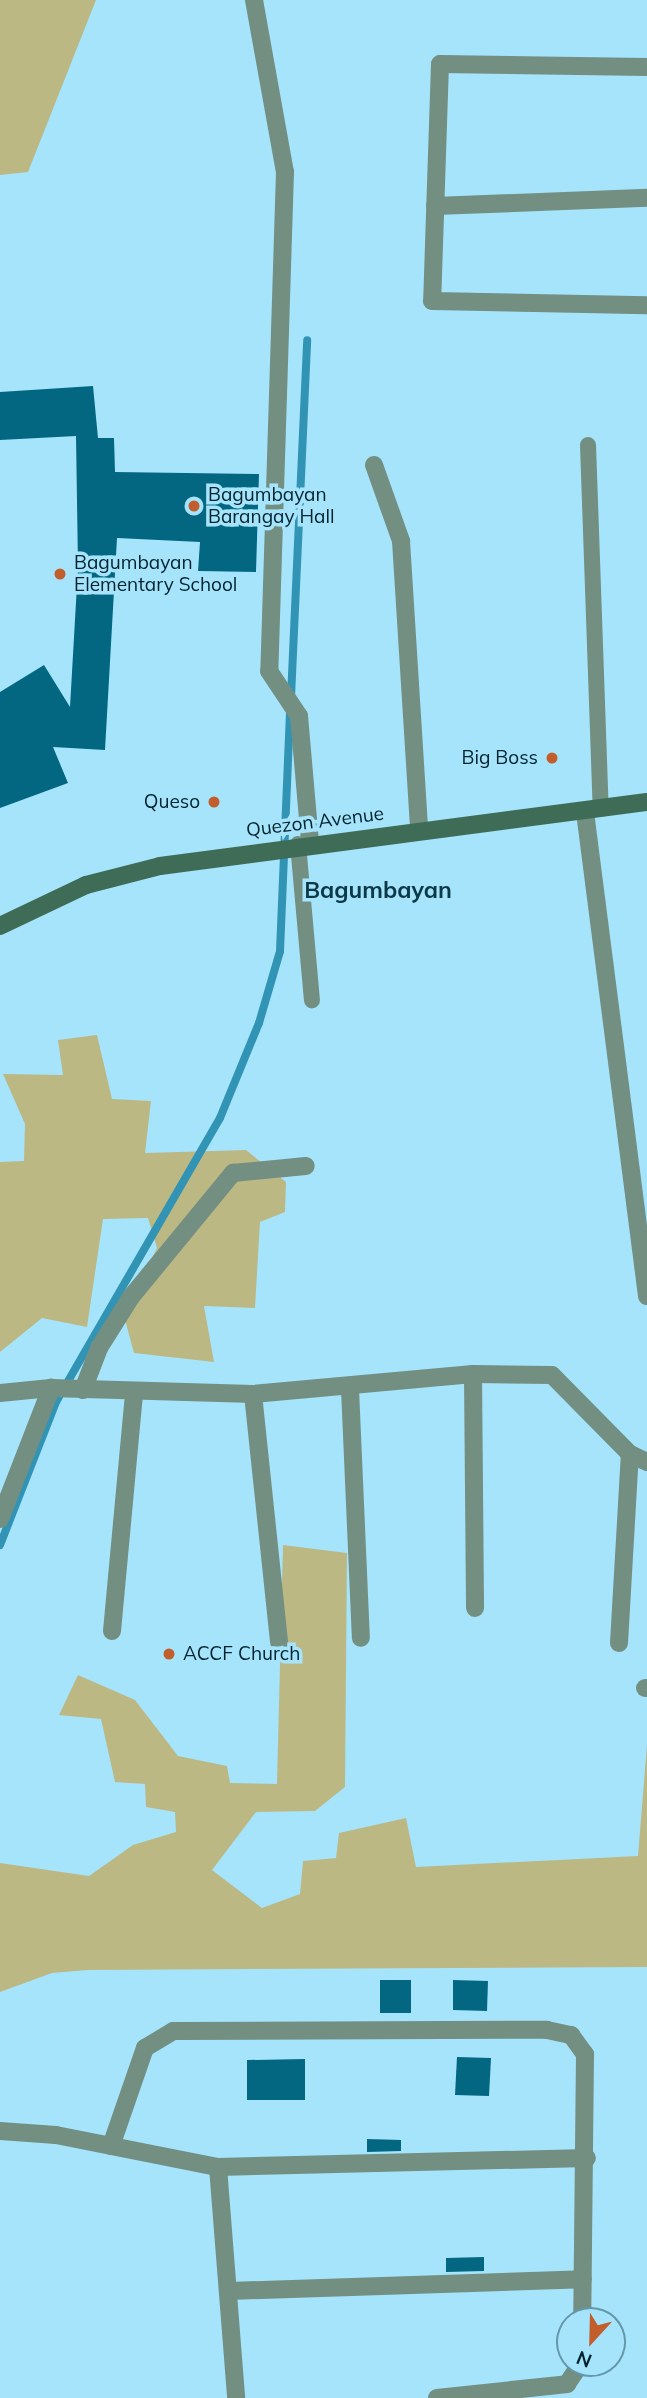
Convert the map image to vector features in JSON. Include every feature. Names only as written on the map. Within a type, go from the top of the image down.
[{"type":"main road","name":"Quezon Avenue","points":[[0,926],[86,885],[160,866],[304,843],[593,811],[647,802]]},
{"type":"street","points":[[254,0],[285,172],[269,671],[299,716],[304,843]]},
{"type":"street","points":[[647,67],[440,64],[432,301],[647,304]]},
{"type":"street","points":[[436,206],[647,198]]},
{"type":"street","points":[[374,465],[401,541],[419,830]]},
{"type":"street","points":[[593,811],[638,1173],[647,1296]]},
{"type":"street","points":[[83,1390],[99,1348],[131,1297],[233,1173],[306,1166]]},
{"type":"street","points":[[473,1374],[475,1608]]},
{"type":"street","points":[[0,1394],[51,1388],[253,1394],[350,1388],[473,1374],[552,1375],[639,1458],[619,1643]]},
{"type":"street","points":[[0,1519],[51,1388]]},
{"type":"street","points":[[350,1388],[361,1638]]},
{"type":"street","points":[[112,1631],[134,1392]]},
{"type":"street","points":[[253,1394],[279,1643]]},
{"type":"street","points":[[111,2146],[145,2048],[173,2031],[547,2030],[570,2035],[585,2053],[587,2158],[582,2307]]},
{"type":"street","points":[[0,2131],[111,2146],[218,2167],[587,2158]]},
{"type":"street","points":[[218,2167],[236,2398]]},
{"type":"street","points":[[229,2291],[583,2279]]},
{"type":"street","points":[[436,2398],[567,2384],[572,2377]]},
{"type":"lane","points":[[588,445],[593,811]]},
{"type":"lane","points":[[304,843],[312,1000]]},
{"type":"shaded area","points":[[0,0],[96,0],[28,172],[0,175]]},
{"type":"shaded area","points":[[97,1035],[112,1099],[151,1101],[145,1153],[246,1150],[286,1182],[285,1212],[260,1222],[255,1308],[204,1306],[214,1362],[134,1353],[124,1316],[157,1248],[148,1218],[103,1219],[87,1327],[42,1318],[0,1352],[0,1162],[24,1161],[25,1124],[3,1074],[63,1075],[58,1040]]},
{"type":"shaded area","points":[[283,1545],[347,1553],[345,1787],[315,1811],[256,1812],[212,1870],[262,1908],[300,1894],[303,1861],[336,1858],[339,1833],[406,1818],[416,1867],[638,1856],[647,1745],[647,1967],[87,1970],[52,1973],[0,1992],[0,1863],[89,1876],[133,1845],[176,1832],[175,1812],[146,1807],[145,1784],[115,1782],[101,1719],[59,1715],[78,1675],[135,1700],[178,1756],[227,1766],[230,1783],[277,1784]]},
{"type":"building","points":[[93,386],[98,438],[114,438],[115,472],[259,474],[256,572],[198,571],[200,542],[117,538],[105,750],[53,747],[68,783],[0,808],[0,692],[44,665],[70,707],[78,567],[76,436],[0,440],[0,392]]},
{"type":"building","points":[[380,1980],[411,1980],[411,2013],[380,2013]]},
{"type":"building","points":[[453,1980],[488,1981],[487,2011],[453,2010]]},
{"type":"building","points":[[457,2057],[491,2058],[489,2096],[455,2095]]},
{"type":"building","points":[[305,2059],[305,2100],[247,2100],[247,2060]]},
{"type":"building","points":[[367,2139],[401,2140],[401,2151],[367,2152]]},
{"type":"building","points":[[484,2257],[484,2271],[446,2272],[446,2258]]},
{"type":"waterway","points":[[291,697],[307,340]]},
{"type":"waterway","points":[[0,1545],[56,1402],[220,1118],[259,1023],[280,951],[290,710]]},
{"type":"place","name":"Bagumbayan Barangay Hall","points":[[194,506]]},
{"type":"place","name":"Bagumbayan Elementary School","points":[[60,574]]},
{"type":"place","name":"Big Boss","points":[[552,758]]},
{"type":"place","name":"Queso","points":[[214,802]]},
{"type":"place","name":"ACCF Church","points":[[169,1654]]},
{"type":"district","name":"Bagumbayan","points":[[378,890]]}]
